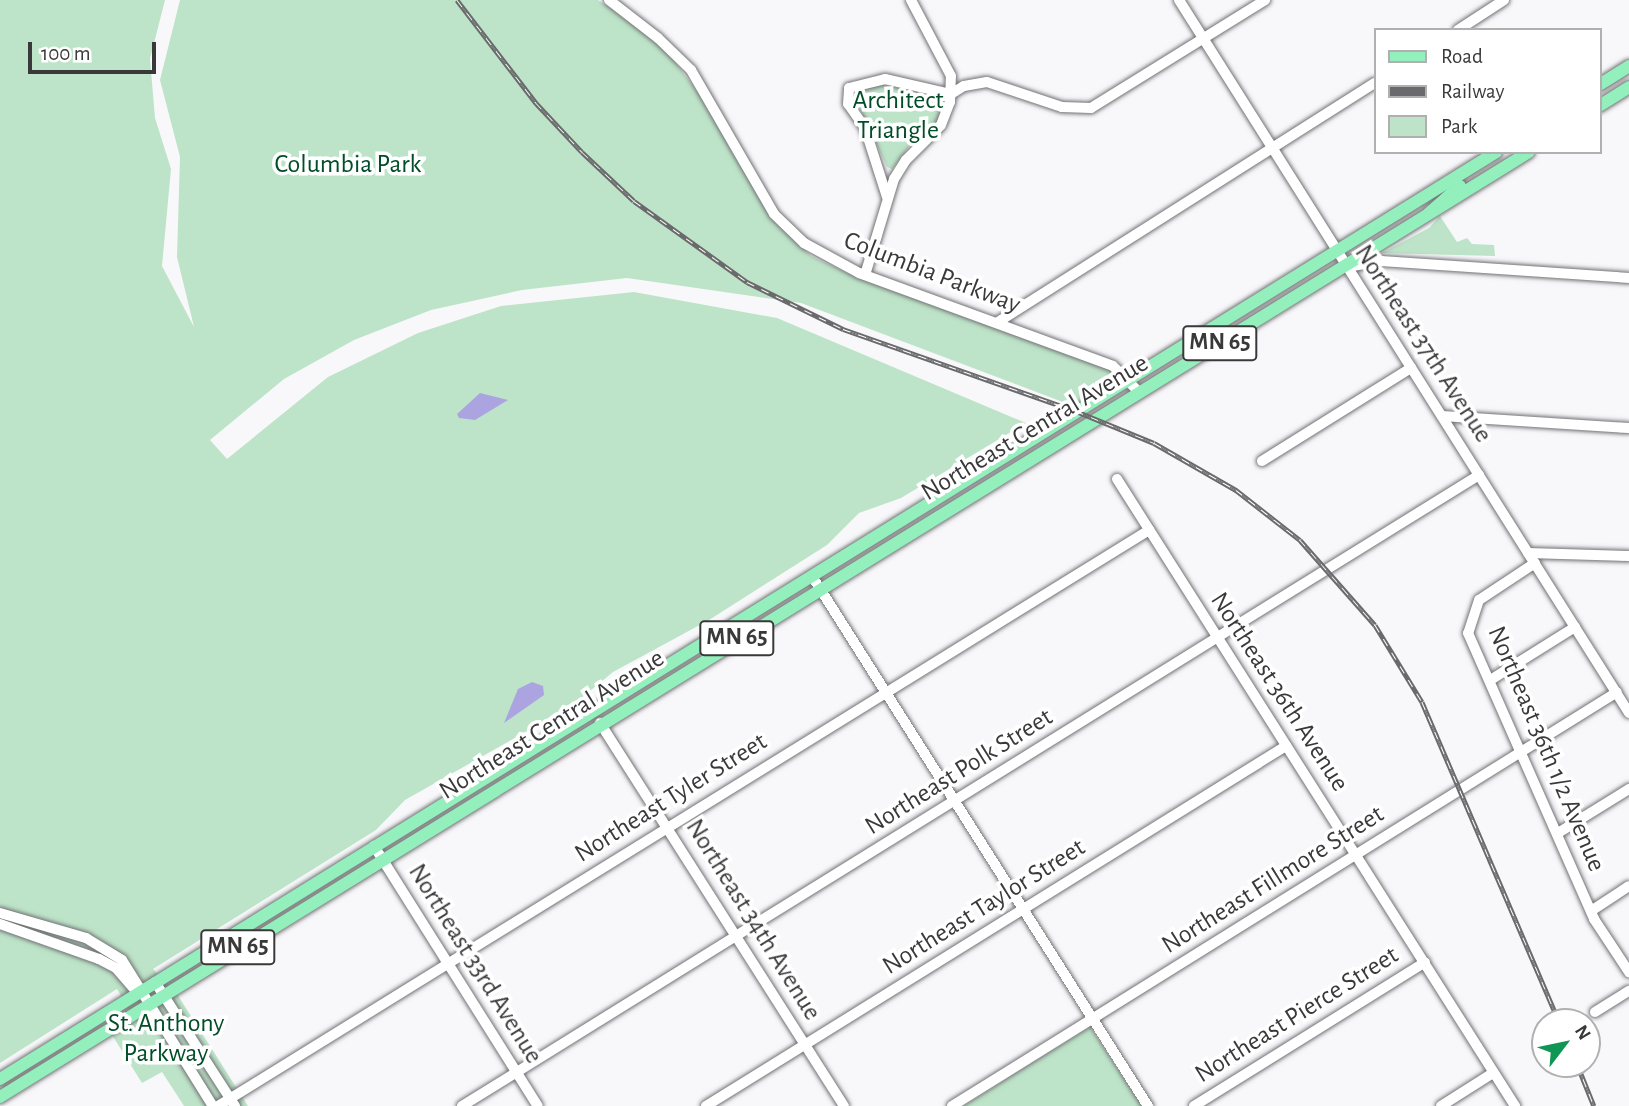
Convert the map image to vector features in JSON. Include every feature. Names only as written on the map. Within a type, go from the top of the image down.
[{"type":"main road","points":[[1601,84],[1629,66]]},
{"type":"main road","points":[[1601,105],[1629,87]]},
{"type":"main road","name":"MN 65","points":[[1338,253],[1493,154]]},
{"type":"main road","points":[[1474,188],[1475,177],[1503,154]]},
{"type":"main road","name":"MN 65","points":[[1347,267],[1526,154]]},
{"type":"main road","points":[[1426,219],[1440,200],[1462,183],[1469,170]]},
{"type":"main road","name":"Northeast Central Avenue","points":[[0,1097],[600,723],[1130,379],[1338,253]]},
{"type":"main road","name":"Northeast Central Avenue","points":[[0,1079],[374,846],[1347,267]]},
{"type":"street","name":"Columbia Parkway","points":[[609,0],[659,38],[691,70],[760,192],[788,231],[830,260],[865,275],[1113,366],[1130,379],[1139,391]]},
{"type":"street","points":[[865,275],[887,197],[906,160],[940,125],[951,94],[951,76],[911,0]]},
{"type":"street","name":"Northeast 37th Avenue","points":[[1179,0],[1629,713]]},
{"type":"street","points":[[887,197],[865,128],[848,104],[849,88],[886,79],[951,94],[964,86],[987,82],[1062,107],[1091,108],[1205,41],[1265,0]]},
{"type":"street","points":[[1461,28],[1504,0]]},
{"type":"street","points":[[998,322],[1374,84]]},
{"type":"street","points":[[1347,267],[1381,261],[1629,278]]},
{"type":"street","points":[[1262,461],[1411,368]]},
{"type":"street","points":[[1442,416],[1629,428]]},
{"type":"street","name":"Northeast Polk Street","points":[[462,1106],[1479,475]]},
{"type":"street","name":"Northeast 36th Avenue","points":[[1117,479],[1515,1106]]},
{"type":"street","name":"Northeast Tyler Street","points":[[215,1106],[232,1102],[448,962],[1149,530]]},
{"type":"street","points":[[1532,558],[1629,556]]},
{"type":"street","name":"Northeast 36th 1/2 Avenue","points":[[1532,558],[1479,600],[1468,621],[1472,643],[1492,679],[1591,911],[1629,972]]},
{"type":"street","points":[[815,582],[1148,1106]]},
{"type":"street","points":[[1492,679],[1575,627]]},
{"type":"street","name":"Northeast Fillmore Street","points":[[952,1106],[1617,692]]},
{"type":"street","name":"Northeast 34th Avenue","points":[[600,723],[844,1106]]},
{"type":"street","name":"Northeast Taylor Street","points":[[706,1106],[1286,746]]},
{"type":"street","points":[[1558,833],[1629,789]]},
{"type":"street","name":"Northeast 33rd Avenue","points":[[374,846],[538,1106]]},
{"type":"street","points":[[1591,911],[1629,886]]},
{"type":"street","points":[[0,913],[105,947],[122,960],[145,988],[148,1004],[215,1106]]},
{"type":"street","points":[[0,924],[99,959],[128,979],[162,994],[232,1102]]},
{"type":"street","name":"Northeast Pierce Street","points":[[1194,1106],[1424,962]]},
{"type":"street","points":[[1601,1008],[1629,990]]},
{"type":"street","points":[[1441,1106],[1493,1073]]},
{"type":"green space","points":[[0,0],[165,0],[150,59],[155,118],[171,169],[162,266],[194,327],[177,257],[180,157],[160,80],[180,0],[598,0],[633,22],[671,57],[712,111],[773,220],[811,256],[845,272],[1084,358],[1111,370],[1112,384],[1076,407],[801,303],[627,278],[522,290],[431,310],[354,340],[284,379],[210,440],[227,459],[328,377],[418,333],[501,306],[634,292],[777,318],[1026,423],[901,498],[859,513],[827,545],[709,620],[613,672],[573,705],[405,800],[376,830],[153,969],[177,994],[248,1106],[184,1106],[162,1072],[142,1083],[112,1035],[136,1021],[117,989],[0,1063]]},
{"type":"green space","name":"Architect Triangle","points":[[879,84],[934,95],[944,105],[938,123],[914,140],[892,169],[887,167],[854,96],[856,89]]},
{"type":"green space","points":[[1440,216],[1457,242],[1467,238],[1472,244],[1494,245],[1495,256],[1382,253],[1429,228]]},
{"type":"green space","points":[[1090,1027],[1142,1106],[964,1106],[1024,1068]]},
{"type":"shaded area","points":[[480,393],[508,400],[475,420],[459,418],[457,414]]},
{"type":"shaded area","points":[[532,682],[543,686],[544,695],[504,723],[518,689]]},
{"type":"railway","points":[[457,0],[536,103],[582,152],[634,201],[747,282],[843,329],[1076,411],[1154,443],[1236,490],[1300,540],[1375,625],[1422,702],[1553,1008]]},
{"type":"railway","points":[[1583,1078],[1594,1106]]},
{"type":"park label","name":"Columbia Park","points":[[348,165]]},
{"type":"park label","name":"St. Anthony Parkway","points":[[166,1039]]}]
